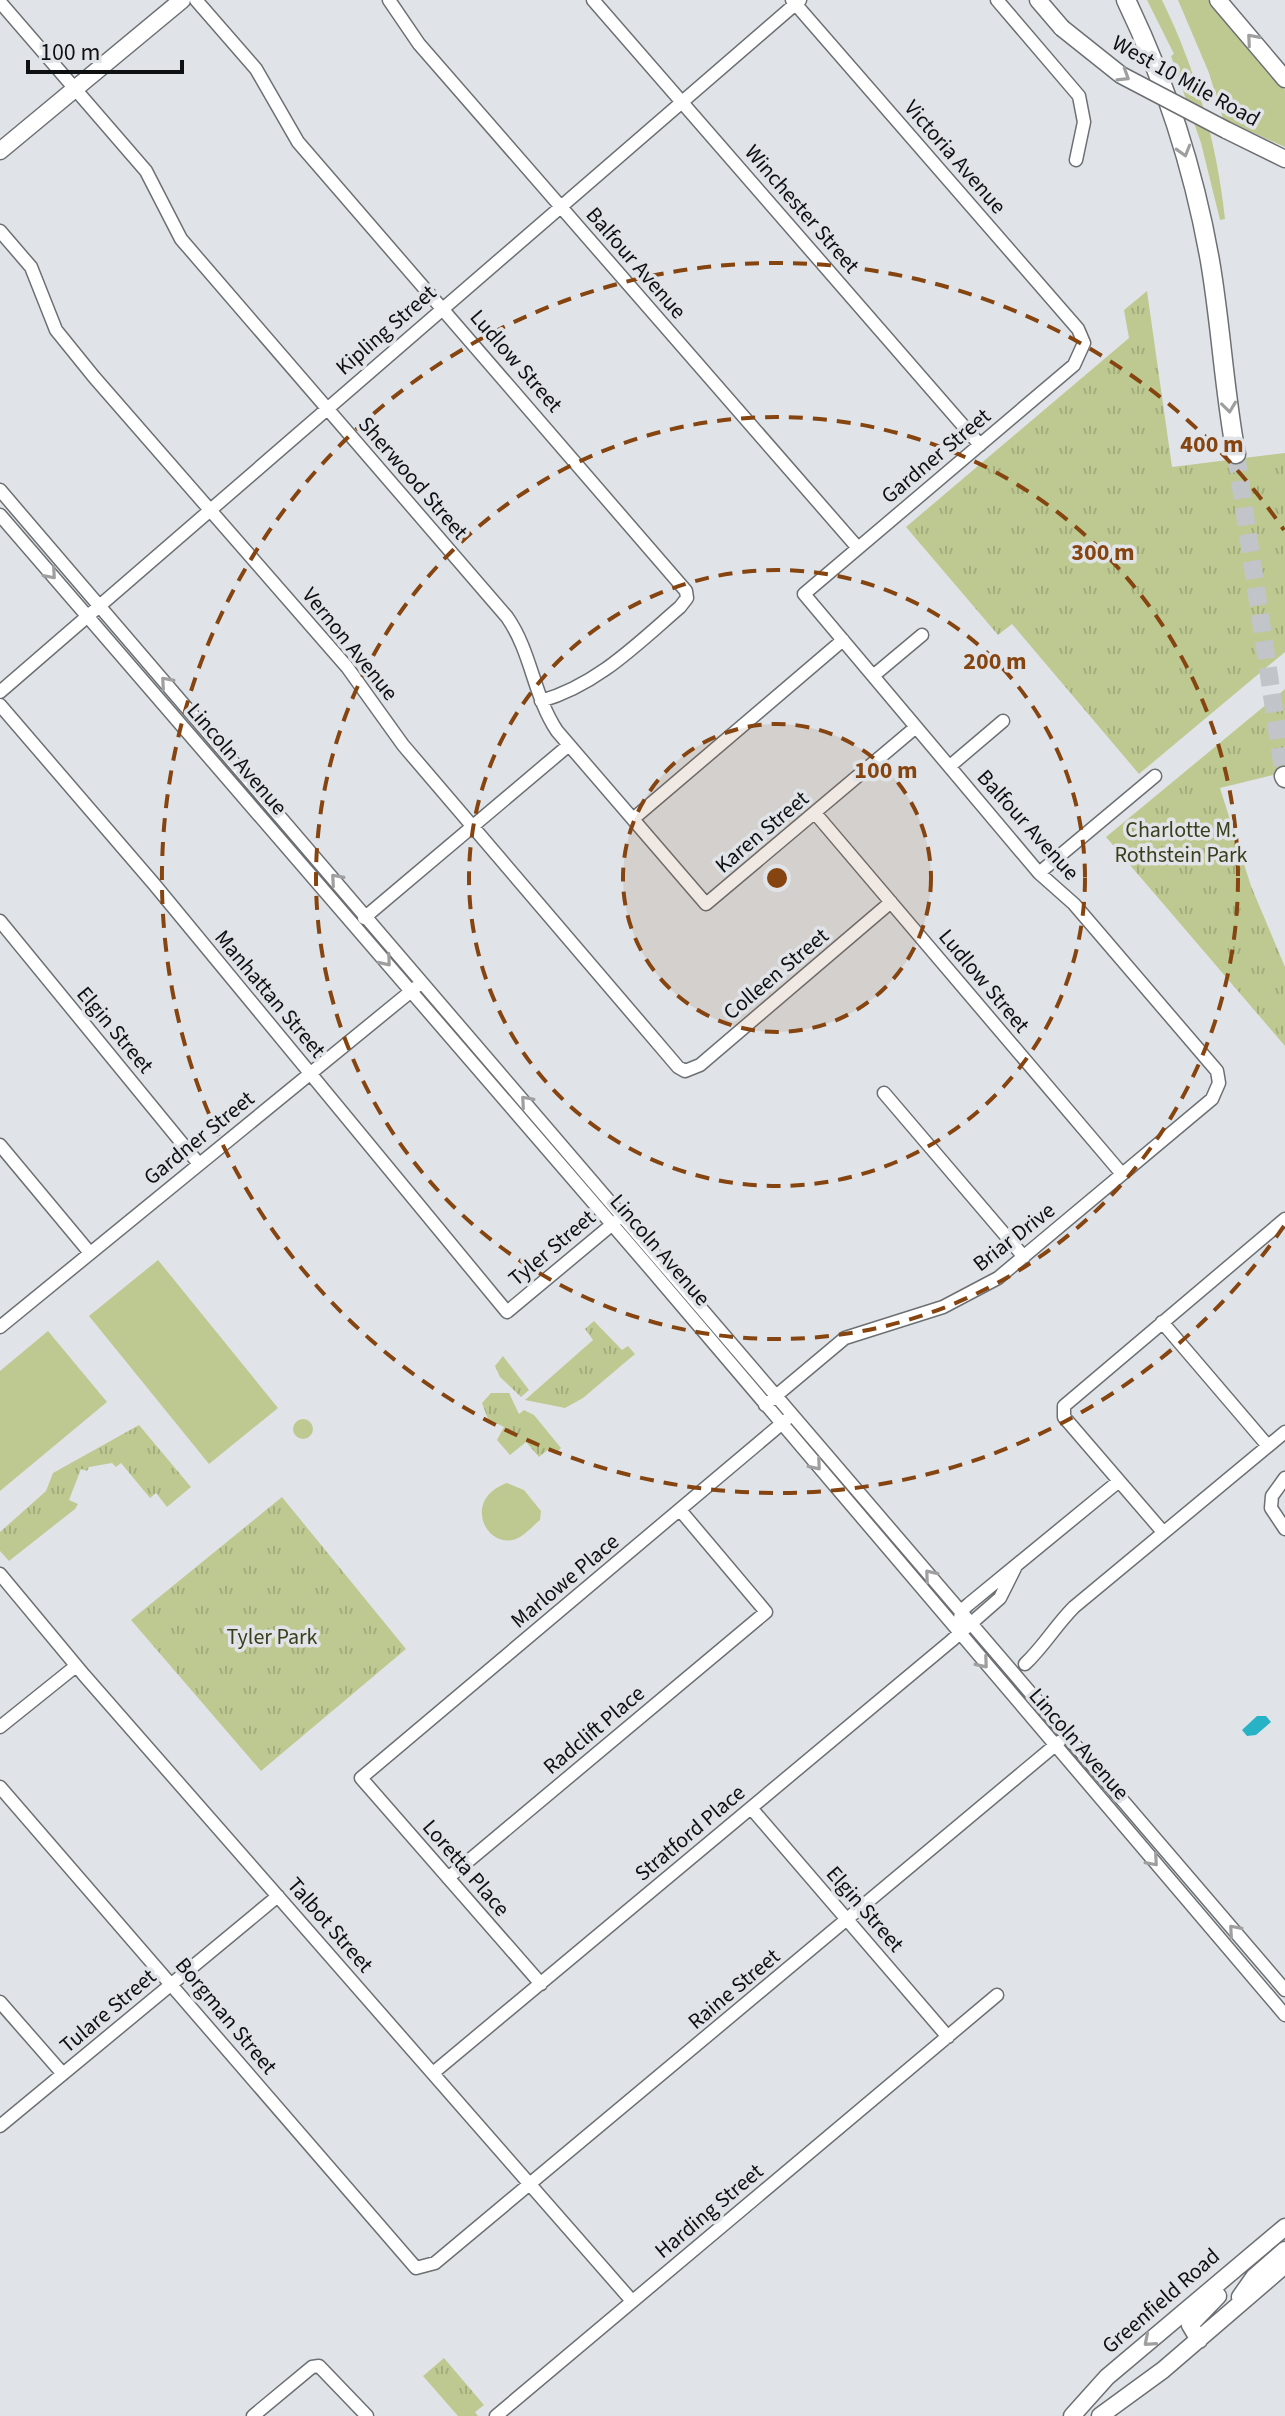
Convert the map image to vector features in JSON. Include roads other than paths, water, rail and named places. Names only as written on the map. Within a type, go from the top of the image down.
[{"type":"highway","points":[[1126,0],[1164,87],[1196,193],[1210,263],[1236,454]]},
{"type":"main road","points":[[0,151],[182,0]]},
{"type":"main road","name":"West 10 Mile Road","points":[[1038,0],[1062,28],[1121,75],[1285,159]]},
{"type":"main road","points":[[1218,0],[1280,61],[1285,79]]},
{"type":"main road","points":[[1226,130],[1285,150]]},
{"type":"main road","points":[[1199,2340],[1190,2325],[1192,2320],[1267,2252],[1280,2231]]},
{"type":"main road","name":"Greenfield Road","points":[[1072,2416],[1107,2377],[1280,2231]]},
{"type":"main road","points":[[1228,2314],[1254,2277],[1285,2250]]},
{"type":"main road","points":[[1100,2416],[1199,2340],[1285,2265]]},
{"type":"street","name":"Ludlow Street","points":[[196,0],[256,69],[298,142],[683,586],[687,598],[599,676],[578,688],[541,701]]},
{"type":"street","name":"Balfour Avenue","points":[[389,0],[419,44],[858,548]]},
{"type":"street","name":"Winchester Street","points":[[593,0],[980,445]]},
{"type":"street","points":[[997,0],[1079,96],[1084,122],[1076,160]]},
{"type":"street","name":"Kipling Street","points":[[0,692],[796,1]]},
{"type":"street","name":"Victoria Avenue","points":[[796,1],[1078,329],[1084,343]]},
{"type":"street","name":"Sherwood Street","points":[[0,2],[146,171],[181,239],[507,617],[528,653],[541,701],[552,724],[706,904]]},
{"type":"street","name":"Vernon Avenue","points":[[0,231],[40,283],[56,330],[347,667],[403,745],[472,827],[670,1060],[685,1071]]},
{"type":"street","name":"Gardner Street","points":[[804,594],[1074,365],[1084,343]]},
{"type":"street","name":"Lincoln Avenue","points":[[0,490],[368,915],[1285,1990]]},
{"type":"street","name":"Lincoln Avenue","points":[[0,515],[356,925],[1285,2015]]},
{"type":"street","name":"Balfour Avenue","points":[[804,594],[1039,873],[1074,904],[1176,1022],[1217,1071],[1219,1083]]},
{"type":"street","points":[[873,676],[922,635]]},
{"type":"street","points":[[633,819],[843,640]]},
{"type":"street","name":"Manhattan Street","points":[[0,705],[507,1312]]},
{"type":"street","points":[[950,766],[1003,721]]},
{"type":"street","name":"Karen Street","points":[[706,904],[916,727]]},
{"type":"street","points":[[356,925],[569,745]]},
{"type":"street","points":[[1039,873],[1155,776]]},
{"type":"street","name":"Ludlow Street","points":[[815,813],[1122,1174]]},
{"type":"street","name":"Colleen Street","points":[[685,1071],[700,1065],[891,902]]},
{"type":"street","name":"Elgin Street","points":[[0,921],[199,1164]]},
{"type":"street","name":"Gardner Street","points":[[0,1327],[423,980]]},
{"type":"street","name":"Briar Drive","points":[[765,1405],[845,1338],[943,1307],[998,1278],[1212,1099],[1219,1083]]},
{"type":"street","points":[[884,1093],[1024,1257]]},
{"type":"street","points":[[0,1145],[90,1253]]},
{"type":"street","name":"Tyler Street","points":[[507,1312],[624,1214]]},
{"type":"street","points":[[1163,1532],[1064,1417],[1064,1406],[1285,1219]]},
{"type":"street","points":[[654,1273],[666,1264]]},
{"type":"street","points":[[1162,1322],[1268,1446]]},
{"type":"street","points":[[718,1348],[730,1338]]},
{"type":"street","points":[[733,1366],[745,1356]]},
{"type":"street","name":"Marlowe Place","points":[[361,1778],[793,1414]]},
{"type":"street","points":[[1025,1664],[1049,1642],[1060,1621],[1074,1607],[1285,1432]]},
{"type":"street","points":[[1285,1478],[1272,1496],[1271,1508],[1285,1529]]},
{"type":"street","points":[[958,1633],[961,1611],[1119,1481]]},
{"type":"street","name":"Radclift Place","points":[[448,1878],[766,1612],[680,1510]]},
{"type":"street","name":"Stratford Place","points":[[433,2073],[1000,1598],[1015,1568]]},
{"type":"street","name":"Talbot Street","points":[[0,1574],[76,1666],[632,2301]]},
{"type":"street","points":[[0,1727],[76,1666]]},
{"type":"street","name":"Raine Street","points":[[422,2267],[435,2263],[531,2185],[1067,1735]]},
{"type":"street","name":"Loretta Place","points":[[361,1778],[541,1984]]},
{"type":"street","name":"Borgman Street","points":[[0,1787],[173,1983],[405,2259],[416,2268],[422,2267]]},
{"type":"street","name":"Elgin Street","points":[[751,1808],[948,2037]]},
{"type":"street","name":"Tulare Street","points":[[0,2126],[278,1896]]},
{"type":"street","name":"Harding Street","points":[[496,2416],[997,1995]]},
{"type":"street","points":[[0,2002],[63,2074]]},
{"type":"street","points":[[253,2416],[312,2367],[319,2366],[367,2416]]},
{"type":"water","points":[[1257,1716],[1266,1716],[1271,1722],[1256,1735],[1247,1736],[1242,1730]]},
{"type":"tunnel","points":[[1236,454],[1284,776]]},
{"type":"park label","name":"Charlotte M. Rothstein Park","points":[[1181,842]]},
{"type":"park label","name":"Tyler Park","points":[[272,1637]]}]
